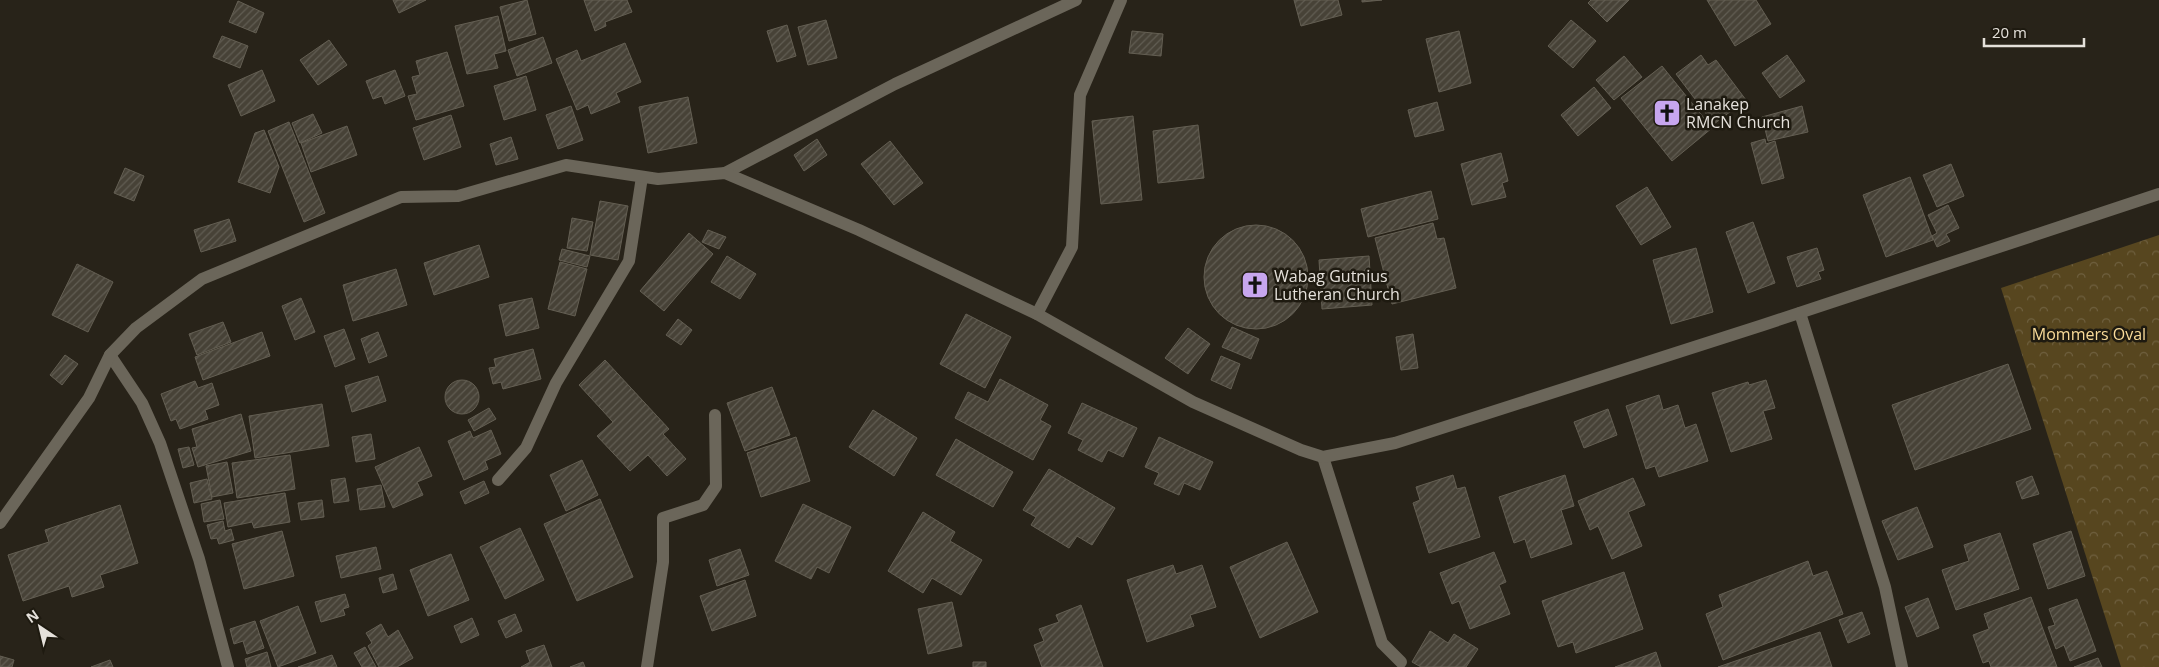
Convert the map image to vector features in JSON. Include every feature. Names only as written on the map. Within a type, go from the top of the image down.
[{"type":"street","points":[[0,523],[89,398],[110,355],[136,328],[202,279],[401,198],[458,196],[566,165],[658,179],[725,173],[895,84],[1076,0]]},
{"type":"street","points":[[1037,314],[1072,247],[1080,95],[1121,0]]},
{"type":"street","points":[[725,173],[859,230],[1037,314],[1192,402],[1301,450],[1323,457],[1394,443],[2159,194]]},
{"type":"street","points":[[498,480],[526,448],[556,383],[629,261],[642,177]]},
{"type":"street","points":[[1800,312],[1885,587],[1902,667]]},
{"type":"street","points":[[110,355],[142,403],[160,443],[199,559],[228,667]]},
{"type":"street","points":[[646,667],[663,562],[663,518],[704,504],[716,486],[716,414]]},
{"type":"street","points":[[1323,457],[1382,643],[1401,662]]},
{"type":"green space","name":"Mommers Oval","points":[[2159,235],[2159,667],[2121,667],[2001,288]]},
{"type":"building","points":[[393,0],[426,0],[399,13]]},
{"type":"building","points":[[527,0],[536,34],[509,41],[500,7]]},
{"type":"building","points":[[584,0],[627,0],[632,12],[605,22],[606,26],[595,31]]},
{"type":"building","points":[[1294,0],[1338,0],[1342,15],[1301,26]]},
{"type":"building","points":[[1362,0],[1382,0],[1362,2]]},
{"type":"building","points":[[1591,0],[1629,0],[1607,22],[1588,3]]},
{"type":"building","points":[[1707,0],[1756,0],[1771,24],[1735,46]]},
{"type":"building","points":[[238,1],[264,13],[256,33],[229,22]]},
{"type":"building","points":[[498,16],[506,51],[494,54],[498,68],[467,74],[455,26]]},
{"type":"building","points":[[826,20],[837,58],[808,65],[798,27]]},
{"type":"building","points":[[1571,20],[1596,41],[1573,68],[1548,46]]},
{"type":"building","points":[[787,25],[796,56],[777,62],[767,31]]},
{"type":"building","points":[[1132,31],[1163,34],[1161,56],[1129,53]]},
{"type":"building","points":[[1459,31],[1471,83],[1439,92],[1426,39]]},
{"type":"building","points":[[222,36],[248,46],[240,68],[213,57]]},
{"type":"building","points":[[543,37],[552,63],[517,76],[508,50]]},
{"type":"building","points":[[329,40],[347,65],[318,85],[300,60]]},
{"type":"building","points":[[625,43],[641,82],[616,93],[620,102],[591,114],[588,105],[577,110],[556,59],[577,50],[581,61]]},
{"type":"building","points":[[447,52],[464,106],[416,120],[408,96],[417,94],[412,77],[420,75],[416,61]]},
{"type":"building","points":[[1701,55],[1708,65],[1716,60],[1746,100],[1714,124],[1676,74]]},
{"type":"building","points":[[1787,55],[1805,81],[1780,98],[1762,73]]},
{"type":"building","points":[[1624,56],[1642,77],[1614,100],[1596,80]]},
{"type":"building","name":"Lanakep RMCN Church","points":[[1662,66],[1712,128],[1672,161],[1621,98]]},
{"type":"building","points":[[262,70],[275,101],[241,116],[228,85]]},
{"type":"building","points":[[395,70],[405,96],[385,104],[382,96],[373,99],[366,81]]},
{"type":"building","points":[[526,76],[536,110],[504,120],[494,86]]},
{"type":"building","points":[[1594,87],[1611,108],[1578,136],[1561,115]]},
{"type":"building","points":[[688,97],[697,143],[648,153],[639,107]]},
{"type":"building","points":[[1437,102],[1444,130],[1415,137],[1408,110]]},
{"type":"building","points":[[571,106],[583,140],[558,149],[546,115]]},
{"type":"building","points":[[1802,106],[1808,132],[1768,141],[1762,117]]},
{"type":"building","points":[[313,114],[322,133],[300,143],[292,123]]},
{"type":"building","points":[[451,115],[461,147],[424,160],[413,128]]},
{"type":"building","points":[[1133,116],[1142,200],[1101,204],[1092,121]]},
{"type":"building","points":[[289,122],[325,213],[304,222],[268,131]]},
{"type":"building","points":[[1198,125],[1204,178],[1158,183],[1153,131]]},
{"type":"building","points":[[347,126],[357,155],[311,172],[301,143]]},
{"type":"building","points":[[264,130],[279,167],[270,193],[238,182],[255,133]]},
{"type":"building","points":[[511,137],[518,159],[496,165],[490,144]]},
{"type":"building","points":[[817,139],[827,155],[804,171],[794,155]]},
{"type":"building","points":[[1765,139],[1766,144],[1775,141],[1784,178],[1762,184],[1751,143]]},
{"type":"building","points":[[890,141],[923,183],[894,205],[861,164]]},
{"type":"building","points":[[1501,153],[1508,181],[1502,183],[1506,197],[1472,205],[1461,164]]},
{"type":"building","points":[[1951,164],[1964,196],[1937,207],[1923,175]]},
{"type":"building","points":[[125,168],[144,176],[134,201],[114,193]]},
{"type":"building","points":[[1910,177],[1933,240],[1886,257],[1863,195]]},
{"type":"building","points":[[1647,187],[1671,227],[1641,245],[1616,206]]},
{"type":"building","points":[[1431,191],[1438,219],[1368,237],[1361,209]]},
{"type":"building","points":[[600,201],[628,206],[618,260],[590,255]]},
{"type":"building","points":[[1948,205],[1959,228],[1946,234],[1950,241],[1937,247],[1932,236],[1937,233],[1928,215]]},
{"type":"building","points":[[572,218],[593,222],[587,251],[567,248]]},
{"type":"building","points":[[229,219],[236,241],[201,252],[194,230]]},
{"type":"building","points":[[1753,222],[1775,283],[1748,293],[1726,232]]},
{"type":"building","points":[[1433,223],[1437,239],[1444,238],[1456,288],[1392,304],[1375,238]]},
{"type":"building","name":"Wabag Gutnius Lutheran Church","points":[[1256,225],[1276,229],[1293,240],[1304,257],[1308,277],[1304,297],[1293,314],[1276,325],[1256,329],[1236,325],[1219,314],[1208,297],[1204,277],[1208,257],[1219,240],[1236,229]]},
{"type":"building","points":[[708,230],[726,237],[719,249],[702,242]]},
{"type":"building","points":[[689,233],[713,254],[664,311],[640,291]]},
{"type":"building","points":[[479,245],[489,277],[434,295],[424,263]]},
{"type":"building","points":[[1696,248],[1713,312],[1671,324],[1653,260]]},
{"type":"building","points":[[1817,248],[1824,270],[1818,272],[1821,279],[1797,287],[1787,257]]},
{"type":"building","points":[[562,249],[590,256],[587,267],[559,260]]},
{"type":"building","points":[[727,256],[756,274],[740,299],[711,282]]},
{"type":"building","points":[[1369,256],[1372,305],[1322,309],[1319,260]]},
{"type":"building","points":[[560,262],[587,269],[575,316],[548,309]]},
{"type":"building","points":[[77,264],[113,282],[88,332],[52,315]]},
{"type":"building","points":[[396,269],[407,305],[353,321],[343,285]]},
{"type":"building","points":[[301,298],[315,332],[295,340],[282,306]]},
{"type":"building","points":[[532,298],[539,328],[506,336],[499,305]]},
{"type":"building","points":[[966,314],[1011,337],[985,388],[940,364]]},
{"type":"building","points":[[678,319],[692,330],[681,345],[666,335]]},
{"type":"building","points":[[223,322],[231,342],[197,355],[189,334]]},
{"type":"building","points":[[1232,327],[1259,339],[1251,359],[1222,347]]},
{"type":"building","points":[[1188,328],[1210,344],[1188,374],[1165,358]]},
{"type":"building","points":[[344,329],[355,359],[335,367],[324,336]]},
{"type":"building","points":[[262,332],[270,356],[203,380],[195,357]]},
{"type":"building","points":[[378,332],[387,356],[369,363],[361,339]]},
{"type":"building","points":[[1413,334],[1418,368],[1401,370],[1396,337]]},
{"type":"building","points":[[533,349],[541,379],[503,389],[501,382],[493,384],[489,368],[496,367],[494,359]]},
{"type":"building","points":[[65,355],[78,364],[62,385],[50,375]]},
{"type":"building","points":[[1221,356],[1240,364],[1231,389],[1211,380]]},
{"type":"building","points":[[605,360],[669,429],[663,434],[686,459],[667,476],[648,455],[630,471],[597,436],[613,422],[579,385]]},
{"type":"building","points":[[2008,364],[2031,429],[1915,470],[1892,405]]},
{"type":"building","points":[[378,376],[386,401],[352,412],[345,386]]},
{"type":"building","points":[[1000,379],[1048,405],[1040,420],[1051,426],[1033,460],[955,418],[968,392],[988,402]]},
{"type":"building","points":[[462,380],[474,385],[479,397],[474,409],[462,414],[450,409],[445,397],[450,385]]},
{"type":"building","points":[[1766,380],[1775,408],[1763,411],[1772,439],[1731,452],[1712,393],[1748,382],[1749,385]]},
{"type":"building","points":[[195,381],[198,388],[212,383],[219,405],[205,410],[208,419],[180,429],[176,419],[171,421],[161,394]]},
{"type":"building","points":[[772,387],[790,435],[745,451],[727,403]]},
{"type":"building","points":[[1659,395],[1663,410],[1678,405],[1685,428],[1696,424],[1708,461],[1659,477],[1655,466],[1646,469],[1626,406]]},
{"type":"building","points":[[1082,403],[1137,428],[1123,457],[1108,450],[1102,462],[1078,450],[1083,440],[1068,433]]},
{"type":"building","points":[[322,404],[329,446],[255,458],[249,416]]},
{"type":"building","points":[[489,408],[496,419],[474,431],[468,420]]},
{"type":"building","points":[[1608,409],[1617,435],[1584,448],[1574,422]]},
{"type":"building","points":[[873,410],[917,438],[894,476],[849,447]]},
{"type":"building","points":[[241,414],[251,451],[198,467],[192,448],[197,447],[192,429]]},
{"type":"building","points":[[491,430],[501,454],[485,461],[488,469],[464,480],[448,441],[470,431],[473,438]]},
{"type":"building","points":[[371,434],[375,459],[356,462],[352,437]]},
{"type":"building","points":[[796,437],[810,481],[761,497],[747,453]]},
{"type":"building","points":[[1159,437],[1213,462],[1200,490],[1184,483],[1179,495],[1154,484],[1159,473],[1145,467]]},
{"type":"building","points":[[956,439],[1013,472],[993,507],[936,475]]},
{"type":"building","points":[[189,447],[194,465],[183,468],[178,449]]},
{"type":"building","points":[[419,447],[432,476],[417,482],[423,495],[393,508],[375,467]]},
{"type":"building","points":[[290,455],[295,489],[237,498],[232,463]]},
{"type":"building","points":[[582,460],[598,495],[566,511],[550,475]]},
{"type":"building","points":[[227,462],[233,493],[212,497],[206,466]]},
{"type":"building","points":[[1049,469],[1115,508],[1092,545],[1077,536],[1069,548],[1031,525],[1036,517],[1023,510]]},
{"type":"building","points":[[1453,475],[1457,489],[1465,487],[1480,537],[1429,553],[1413,503],[1420,500],[1416,487]]},
{"type":"building","points":[[1565,475],[1574,506],[1561,510],[1572,544],[1531,558],[1525,539],[1514,543],[1499,497]]},
{"type":"building","points":[[2032,476],[2039,494],[2022,499],[2016,482]]},
{"type":"building","points":[[345,478],[349,501],[334,503],[331,480]]},
{"type":"building","points":[[1633,478],[1645,505],[1628,512],[1642,546],[1612,559],[1598,526],[1590,530],[1578,501]]},
{"type":"building","points":[[207,479],[212,499],[194,503],[190,483]]},
{"type":"building","points":[[484,481],[489,493],[465,504],[460,492]]},
{"type":"building","points":[[381,485],[385,507],[360,510],[357,489]]},
{"type":"building","points":[[285,493],[290,522],[254,528],[252,522],[228,527],[224,503]]},
{"type":"building","points":[[600,499],[633,577],[577,601],[544,524]]},
{"type":"building","points":[[220,500],[224,519],[204,522],[201,504]]},
{"type":"building","points":[[322,500],[324,517],[301,520],[298,503]]},
{"type":"building","points":[[803,504],[851,527],[829,573],[817,567],[811,579],[775,561]]},
{"type":"building","points":[[120,505],[138,563],[100,575],[104,587],[72,597],[69,586],[23,601],[8,555],[49,542],[45,530]]},
{"type":"building","points":[[1917,507],[1933,547],[1898,560],[1882,521]]},
{"type":"building","points":[[923,512],[955,532],[950,541],[982,560],[961,595],[932,578],[923,593],[888,571]]},
{"type":"building","points":[[223,521],[225,531],[231,529],[234,540],[219,544],[217,538],[211,539],[207,525]]},
{"type":"building","points":[[520,528],[544,580],[505,599],[480,547]]},
{"type":"building","points":[[282,531],[294,576],[244,589],[232,544]]},
{"type":"building","points":[[2071,531],[2085,576],[2048,589],[2033,544]]},
{"type":"building","points":[[2000,533],[2019,589],[1956,610],[1942,570],[1969,561],[1964,545]]},
{"type":"building","points":[[1287,542],[1318,612],[1260,638],[1230,567]]},
{"type":"building","points":[[376,547],[381,569],[341,578],[336,556]]},
{"type":"building","points":[[740,549],[749,575],[717,586],[709,560]]},
{"type":"building","points":[[1494,552],[1506,582],[1499,585],[1510,614],[1470,629],[1459,601],[1452,604],[1440,573]]},
{"type":"building","points":[[451,554],[469,600],[428,616],[410,570]]},
{"type":"building","points":[[1808,561],[1813,576],[1827,571],[1843,614],[1723,660],[1706,614],[1723,607],[1719,595]]},
{"type":"building","points":[[1173,565],[1176,574],[1202,565],[1216,607],[1190,615],[1194,626],[1147,642],[1127,580]]},
{"type":"building","points":[[1624,572],[1643,629],[1576,653],[1573,642],[1558,647],[1542,601]]},
{"type":"building","points":[[393,574],[397,589],[383,593],[379,578]]},
{"type":"building","points":[[745,580],[756,616],[712,631],[700,596]]},
{"type":"building","points":[[345,594],[349,607],[343,609],[345,615],[321,622],[315,602]]},
{"type":"building","points":[[2031,597],[2057,667],[1991,667],[1989,661],[1983,663],[1973,635],[1989,629],[1984,614]]},
{"type":"building","points":[[1928,598],[1939,628],[1917,637],[1905,607]]},
{"type":"building","points":[[2077,599],[2096,651],[2070,661],[2064,645],[2056,649],[2048,627],[2055,625],[2049,609]]},
{"type":"building","points":[[952,602],[962,646],[928,654],[918,609]]},
{"type":"building","points":[[1081,605],[1103,667],[1042,667],[1034,645],[1044,641],[1039,629],[1059,622],[1056,615]]},
{"type":"building","points":[[298,606],[316,653],[278,667],[260,621]]},
{"type":"building","points":[[1862,612],[1870,634],[1848,643],[1839,620]]},
{"type":"building","points":[[515,614],[522,631],[506,638],[498,621]]},
{"type":"building","points":[[472,618],[479,635],[461,643],[454,626]]},
{"type":"building","points":[[255,621],[264,648],[247,654],[243,641],[234,644],[230,629]]},
{"type":"building","points":[[381,624],[388,637],[398,630],[413,658],[397,667],[379,667],[368,646],[372,643],[366,633]]},
{"type":"building","points":[[1430,631],[1448,643],[1454,634],[1478,649],[1466,667],[1421,667],[1412,662]]},
{"type":"building","points":[[1820,632],[1832,667],[1718,667]]},
{"type":"building","points":[[544,645],[552,667],[521,667],[530,662],[526,651]]},
{"type":"building","points":[[365,647],[376,667],[362,667],[354,653]]},
{"type":"building","points":[[267,652],[271,667],[247,667],[245,659]]},
{"type":"building","points":[[1656,652],[1661,667],[1615,667]]},
{"type":"building","points":[[332,655],[337,667],[298,667]]},
{"type":"building","points":[[0,656],[14,660],[12,667],[0,667]]},
{"type":"building","points":[[2098,658],[2102,667],[2074,667]]},
{"type":"building","points":[[110,660],[113,667],[91,667]]},
{"type":"building","points":[[583,662],[585,667],[570,667]]},
{"type":"building","points":[[973,662],[986,662],[986,667],[973,667]]},
{"type":"place","name":"Lanakep RMCN Church","points":[[1667,113]]},
{"type":"place","name":"Wabag Gutnius Lutheran Church","points":[[1255,285]]}]
